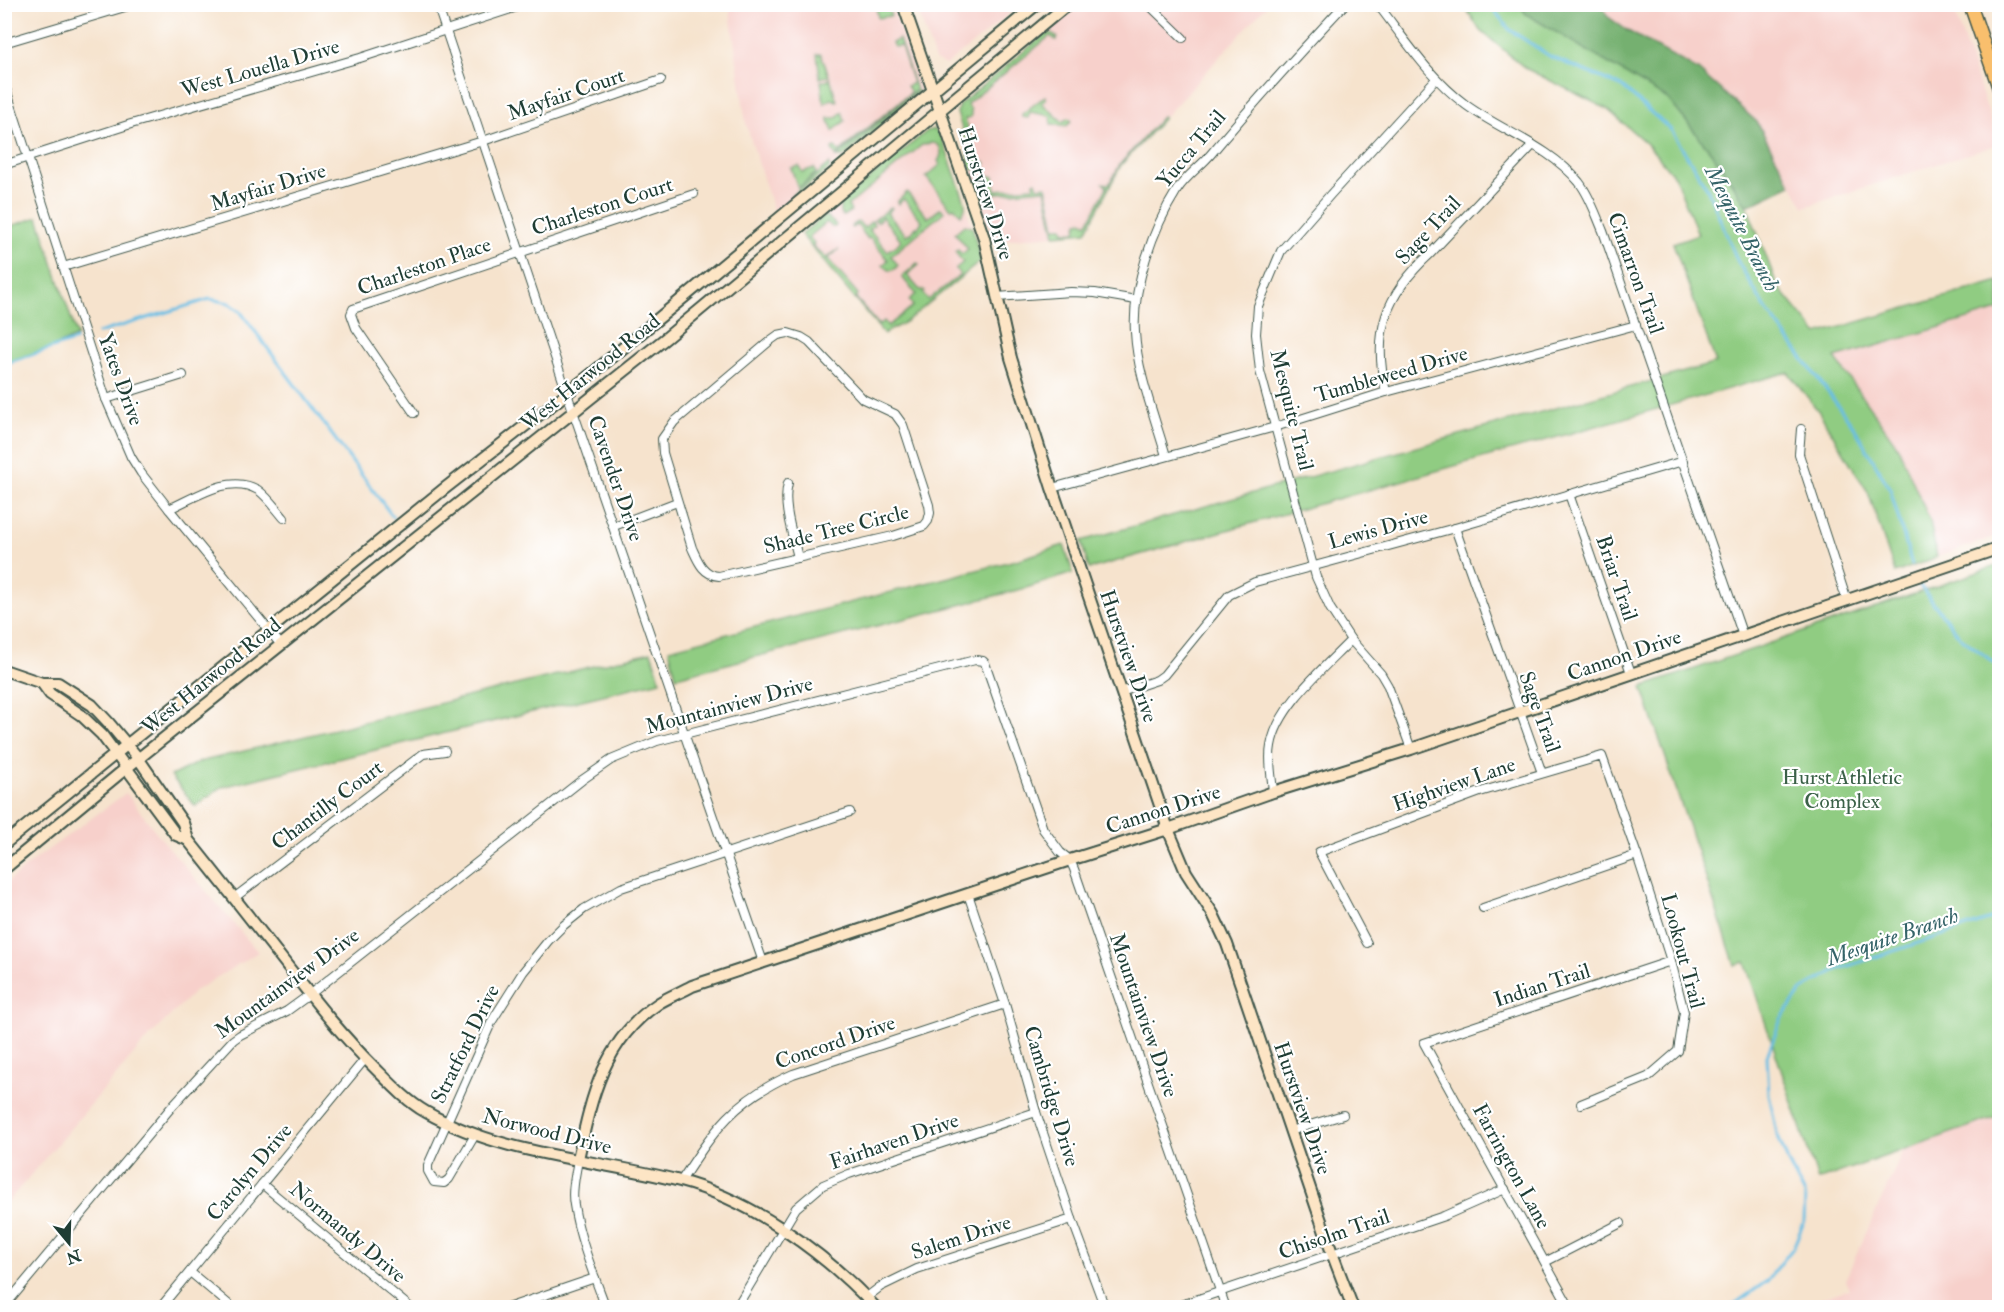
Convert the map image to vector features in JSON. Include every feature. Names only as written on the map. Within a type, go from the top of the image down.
[{"type":"main road","name":"Hurstview Drive","points":[[903,4],[984,237],[1011,358],[1052,488],[1168,829],[1186,872],[1213,914],[1227,944],[1332,1253],[1353,1308]]},
{"type":"main road","name":"West Harwood Road","points":[[4,844],[444,489],[567,393],[1037,4]]},
{"type":"main road","name":"West Harwood Road","points":[[4,869],[132,763],[666,338],[1068,4]]},
{"type":"main road","points":[[1970,4],[2000,91]]},
{"type":"main road","points":[[1996,4],[2000,14]]},
{"type":"main road","name":"Cannon Drive","points":[[578,1159],[590,1103],[603,1066],[621,1038],[659,1003],[692,986],[1168,829],[1273,792],[1411,749],[2000,548]]},
{"type":"main road","name":"Norwood Drive","points":[[4,670],[42,683],[50,693],[81,715],[121,750],[183,823],[188,840],[309,995],[365,1059],[404,1097],[447,1123],[496,1142],[681,1181],[740,1205],[819,1255],[876,1308]]},
{"type":"street","points":[[4,43],[135,4]]},
{"type":"street","name":"Cavender Drive","points":[[437,4],[573,411],[762,962]]},
{"type":"street","name":"West Louella Drive","points":[[4,165],[131,124],[348,61],[526,4]]},
{"type":"street","points":[[1148,4],[1183,38]]},
{"type":"street","name":"Yucca Trail","points":[[1166,456],[1140,363],[1135,333],[1136,300],[1144,265],[1166,208],[1179,187],[1210,155],[1264,90],[1345,4]]},
{"type":"street","name":"Cimarron Trail","points":[[1376,4],[1436,79],[1467,105],[1559,162],[1581,184],[1604,231],[1743,636]]},
{"type":"street","name":"Mesquite Trail","points":[[1411,749],[1388,686],[1330,608],[1316,577],[1260,370],[1256,334],[1258,306],[1281,251],[1436,79]]},
{"type":"street","name":"Mayfair Court","points":[[483,141],[661,80]]},
{"type":"street","name":"Yates Drive","points":[[4,83],[106,399],[131,457],[169,509],[281,645]]},
{"type":"street","name":"Mayfair Drive","points":[[63,267],[483,141]]},
{"type":"street","name":"Sage Trail","points":[[1386,392],[1379,345],[1384,320],[1402,284],[1533,145]]},
{"type":"street","name":"Charleston Court","points":[[520,252],[694,194]]},
{"type":"street","name":"Charleston Place","points":[[414,413],[356,328],[351,314],[353,309],[520,252]]},
{"type":"street","points":[[997,297],[1071,292],[1095,293],[1136,300]]},
{"type":"street","name":"Tumbleweed Drive","points":[[1052,488],[1275,426],[1386,392],[1636,325]]},
{"type":"street","name":"Shade Tree Circle","points":[[788,333],[801,337],[818,350],[863,399],[895,414],[903,425],[930,513],[924,526],[893,536],[798,558],[719,576],[707,573],[698,562],[692,548],[663,453],[662,439],[674,422],[771,340],[778,335],[788,333]]},
{"type":"street","points":[[106,399],[183,375]]},
{"type":"street","points":[[1801,429],[1799,454],[1847,601]]},
{"type":"street","name":"Lewis Drive","points":[[1121,692],[1164,675],[1228,595],[1255,582],[1455,528],[1683,460]]},
{"type":"street","points":[[169,509],[232,483],[244,484],[258,491],[284,518]]},
{"type":"street","points":[[788,483],[787,507],[798,558]]},
{"type":"street","name":"Briar Trail","points":[[1569,495],[1631,673]]},
{"type":"street","points":[[614,526],[677,502]]},
{"type":"street","name":"Sage Trail","points":[[1455,528],[1542,773]]},
{"type":"street","points":[[1273,792],[1270,755],[1277,726],[1298,696],[1351,639]]},
{"type":"street","name":"Mountainview Drive","points":[[4,1307],[174,1104],[233,1040],[286,1011],[309,995],[582,780],[626,752],[657,741],[975,660],[983,661],[1043,829],[1060,852],[1070,860],[1226,1308]]},
{"type":"street","name":"Chantilly Court","points":[[234,897],[423,754],[445,751]]},
{"type":"street","name":"Highview Lane","points":[[1367,943],[1319,852],[1480,792],[1602,756]]},
{"type":"street","name":"Lookout Trail","points":[[1581,1104],[1648,1077],[1678,1051],[1684,1012],[1671,961],[1602,756]]},
{"type":"street","name":"Stratford Drive","points":[[475,1135],[449,1179],[444,1183],[434,1182],[430,1177],[428,1165],[492,1021],[523,972],[548,941],[584,909],[603,897],[646,879],[850,812]]},
{"type":"street","points":[[1483,908],[1637,855]]},
{"type":"street","name":"Cambridge Drive","points":[[968,894],[1005,1004],[1036,1112],[1105,1308]]},
{"type":"street","name":"Indian Trail","points":[[1424,1043],[1671,961]]},
{"type":"street","name":"Concord Drive","points":[[681,1181],[722,1121],[774,1082],[1005,1004]]},
{"type":"street","name":"Farrington Lane","points":[[1424,1043],[1570,1308]]},
{"type":"street","name":"Carolyn Drive","points":[[160,1308],[365,1059]]},
{"type":"street","name":"Fairhaven Drive","points":[[736,1308],[796,1208],[823,1185],[849,1174],[1036,1112]]},
{"type":"street","points":[[1290,1131],[1343,1115]]},
{"type":"street","name":"Cannon Drive","points":[[578,1159],[573,1189],[574,1205],[606,1308]]},
{"type":"street","name":"Normandy Drive","points":[[262,1184],[411,1308]]},
{"type":"street","name":"Chisolm Trail","points":[[1172,1308],[1444,1216],[1505,1189]]},
{"type":"street","name":"Salem Drive","points":[[867,1298],[880,1287],[917,1269],[1072,1219]]},
{"type":"street","points":[[1545,1262],[1621,1223]]},
{"type":"street","points":[[190,1272],[233,1308]]},
{"type":"street","points":[[507,1308],[595,1278]]},
{"type":"shaded area","points":[[916,4],[1020,5],[946,65],[935,60]]},
{"type":"shaded area","points":[[729,5],[894,5],[894,12],[920,89],[916,96],[774,213],[746,124]]},
{"type":"shaded area","points":[[1081,5],[1267,5],[1121,165],[1086,232],[993,241],[970,166],[969,149],[957,107]]},
{"type":"shaded area","points":[[1603,5],[1952,5],[1999,144],[1804,207],[1757,122],[1607,16]]},
{"type":"shaded area","points":[[934,129],[941,136],[962,192],[981,261],[907,321],[884,334],[801,234],[927,131]]},
{"type":"shaded area","points":[[1999,310],[1999,535],[1937,557],[1930,521],[1834,358]]},
{"type":"shaded area","points":[[126,793],[160,837],[258,952],[195,991],[147,1039],[5,1205],[5,884]]},
{"type":"shaded area","points":[[1999,1116],[1999,1307],[1791,1308],[1849,1289],[1845,1280],[1904,1149]]},
{"type":"green space","points":[[876,5],[887,5],[891,16],[878,18]]},
{"type":"green space","points":[[1464,5],[1520,5],[1526,14],[1668,99],[1712,153],[1747,206],[1777,285],[1817,334],[1999,281],[1999,310],[1835,358],[1898,447],[1930,521],[1937,557],[1895,573],[1868,492],[1819,412],[1788,372],[1089,569],[1081,541],[1716,363],[1673,243],[1698,234],[1675,177],[1647,144],[1607,109],[1525,68],[1479,29]]},
{"type":"green space","points":[[1520,5],[1603,5],[1607,16],[1628,31],[1698,70],[1757,122],[1791,185],[1747,206],[1712,153],[1668,99],[1526,14]]},
{"type":"green space","points":[[1050,32],[1057,37],[1056,40],[1050,36],[967,104],[971,110],[971,117],[965,119],[979,163],[985,162],[986,164],[983,168],[972,170],[969,164],[968,147],[957,113],[959,105]]},
{"type":"green space","points":[[899,39],[916,90],[836,156],[832,148],[835,147],[839,152],[911,92],[907,86],[913,83],[901,46],[894,47],[892,43]]},
{"type":"green space","points":[[817,54],[821,54],[829,76],[820,78]]},
{"type":"green space","points":[[830,78],[837,101],[831,99],[824,103],[821,81]]},
{"type":"green space","points":[[918,91],[920,92],[916,96],[843,157],[837,157]]},
{"type":"green space","points":[[1045,96],[1046,99],[1042,103],[1063,122],[1068,118],[1071,119],[1067,126],[1051,124],[1051,116],[1030,112],[1028,118],[1022,117],[1022,114]]},
{"type":"green space","points":[[842,112],[845,121],[833,131],[828,118],[836,118]]},
{"type":"green space","points":[[1162,117],[1164,118],[1121,165],[1086,232],[1055,235],[1045,189],[988,194],[983,197],[977,190],[977,181],[991,176],[994,177],[995,190],[1034,187],[1034,182],[1038,187],[1046,186],[1055,227],[1063,227],[1064,232],[1076,231],[1078,222],[1082,221],[1087,224],[1089,221],[1107,187],[1103,183],[1109,184],[1121,163]]},
{"type":"green space","points":[[934,129],[941,136],[965,202],[965,209],[961,215],[954,207],[951,209],[926,177],[940,165],[938,161],[941,149],[935,143],[931,143],[922,145],[848,205],[851,211],[843,216],[840,212],[840,203],[927,131]]},
{"type":"green space","points":[[829,164],[829,169],[795,196],[791,196]]},
{"type":"green space","points":[[799,166],[802,172],[814,168],[816,173],[798,188],[791,168]]},
{"type":"green space","points":[[907,192],[928,218],[941,208],[944,212],[891,256],[898,265],[890,271],[883,265],[888,260],[870,238],[868,239],[857,225],[851,227],[858,221],[864,228],[872,221],[874,225],[869,229],[887,251],[896,246],[901,240],[882,217],[878,222],[874,220],[891,207],[887,213],[906,235],[911,234],[916,227],[917,229],[922,221],[904,199],[898,204],[897,202]]},
{"type":"green space","points":[[826,216],[836,225],[832,227],[827,222],[809,237],[814,243],[813,246],[826,258],[839,249],[828,259],[858,294],[856,298],[879,325],[884,321],[888,326],[913,306],[909,300],[916,294],[902,277],[917,263],[919,265],[907,275],[919,289],[925,291],[923,293],[928,300],[960,275],[956,269],[963,262],[955,252],[958,250],[962,254],[968,249],[955,233],[964,225],[971,226],[973,229],[981,261],[907,321],[884,334],[801,234]]},
{"type":"green space","points":[[38,217],[77,336],[54,347],[5,364],[5,228]]},
{"type":"green space","points":[[1064,545],[1073,573],[1026,588],[676,677],[669,649],[1016,560]]},
{"type":"green space","name":"Hurst Athletic Complex","points":[[1999,565],[1999,1116],[1818,1180],[1745,962],[1735,965],[1642,687]]},
{"type":"green space","points":[[651,652],[661,681],[222,787],[195,806],[171,776],[199,762]]},
{"type":"waterway","name":"Mesquite Branch","points":[[1489,4],[1510,30],[1551,57],[1621,86],[1671,130],[1707,188],[1738,262],[1766,309],[1854,427],[1890,489],[1912,565]]},
{"type":"waterway","points":[[98,333],[210,299],[229,303],[240,311],[393,517]]},
{"type":"waterway","points":[[4,364],[76,340]]},
{"type":"waterway","name":"Mesquite Branch","points":[[1920,586],[1960,637],[2000,667]]},
{"type":"waterway","name":"Mesquite Branch","points":[[1729,1308],[1767,1281],[1793,1248],[1804,1222],[1805,1195],[1777,1134],[1769,1094],[1767,1056],[1781,1019],[1803,989],[1836,970],[2000,916]]}]
